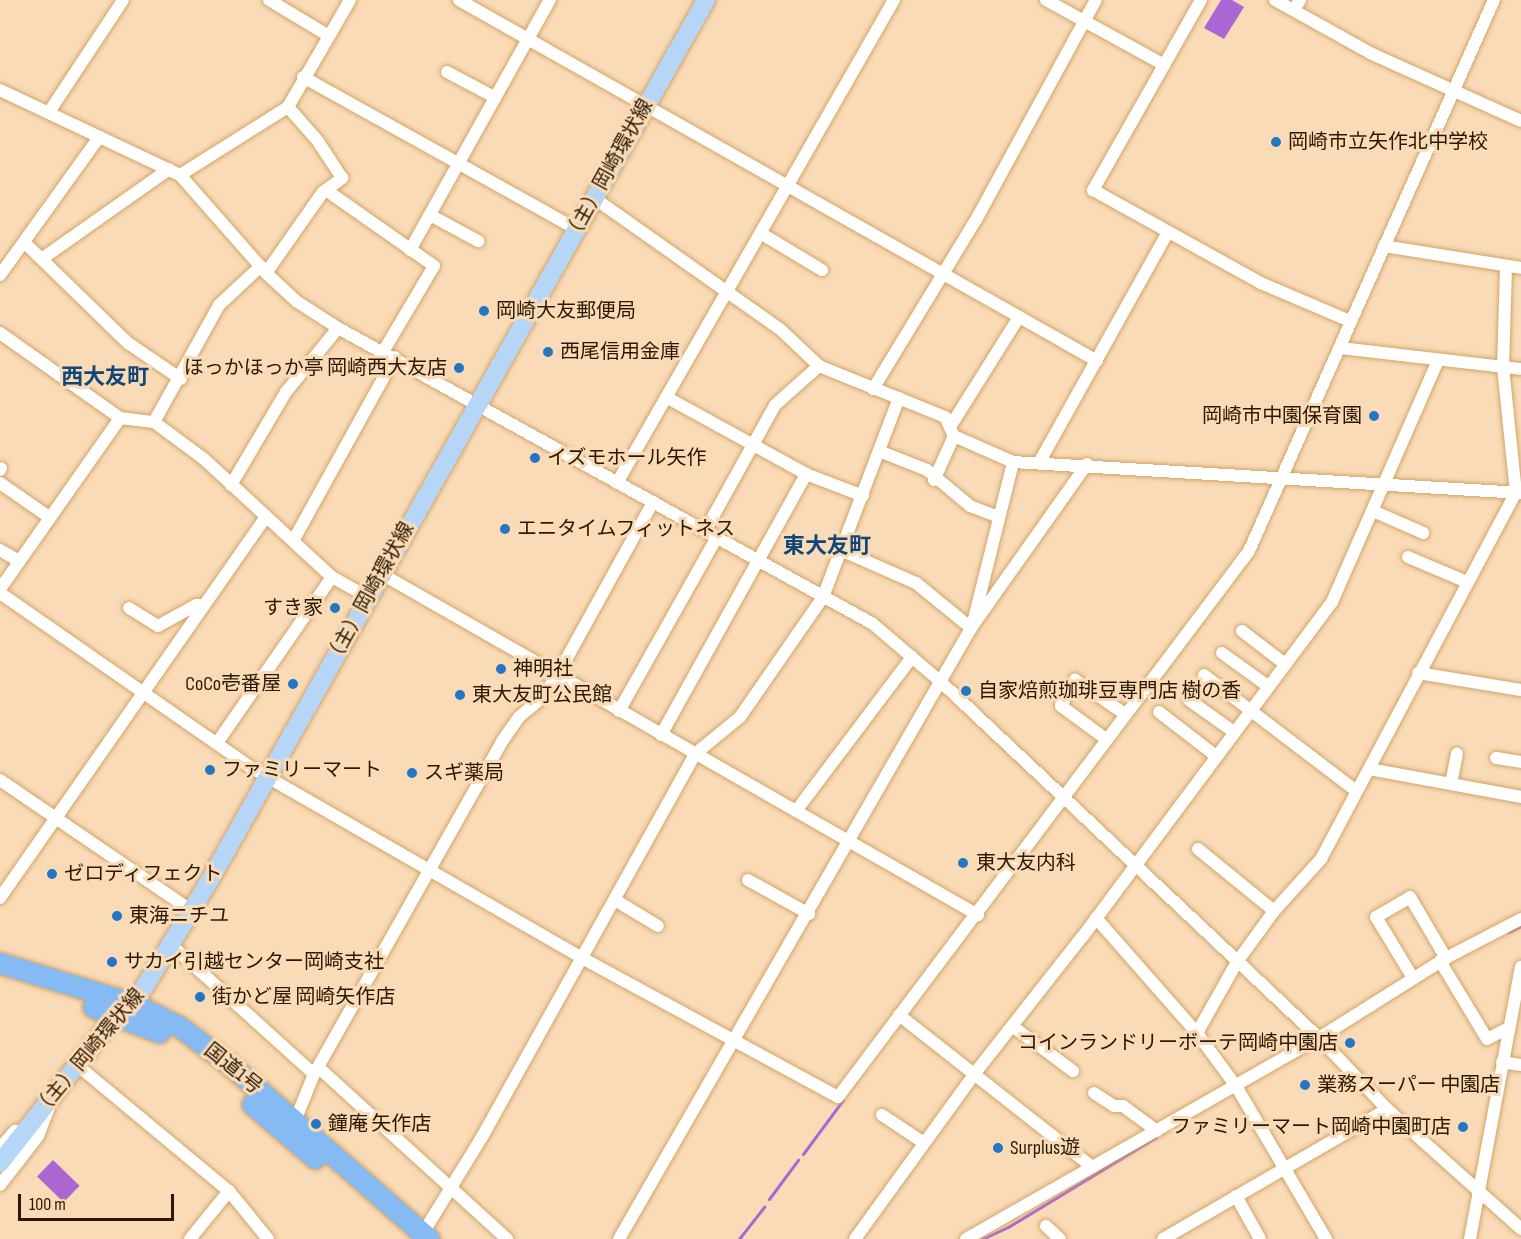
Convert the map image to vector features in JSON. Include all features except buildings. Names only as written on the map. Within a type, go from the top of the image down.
[{"type":"highway","name":"国道1号","points":[[0,963],[180,1027],[291,1129],[421,1238]]},
{"type":"highway","name":"国道1号","points":[[0,978],[126,1009]]},
{"type":"main road","name":"（主）岡崎環状線","points":[[0,1164],[8,1146],[126,1009],[192,911],[475,404],[706,0]]},
{"type":"street","points":[[49,112],[123,0]]},
{"type":"street","points":[[268,0],[329,36]]},
{"type":"street","points":[[180,175],[288,107],[303,77],[350,0]]},
{"type":"street","points":[[459,0],[790,185],[943,275],[1097,361]]},
{"type":"street","points":[[410,250],[550,0]]},
{"type":"street","points":[[617,483],[726,291],[762,234],[894,0]]},
{"type":"street","points":[[1046,0],[1164,65]]},
{"type":"street","points":[[873,389],[943,275],[1096,0]]},
{"type":"street","points":[[1202,0],[1093,190],[1261,283],[1350,321]]},
{"type":"street","points":[[1275,0],[1297,5],[1372,54],[1521,121]]},
{"type":"street","points":[[120,418],[0,591],[267,777],[582,958],[838,1097],[978,915],[1062,796],[1250,551],[1494,0]]},
{"type":"street","points":[[447,72],[496,98]]},
{"type":"street","points":[[303,77],[576,229]]},
{"type":"street","points":[[0,90],[180,175],[263,270],[296,301],[338,328],[389,354],[873,624],[941,682],[1319,1038],[1387,1109],[1478,1194],[1521,1229]]},
{"type":"street","points":[[154,422],[181,379],[219,305],[263,270],[326,190],[342,178],[317,140],[288,107]]},
{"type":"street","points":[[0,275],[99,137]]},
{"type":"street","points":[[43,258],[168,169]]},
{"type":"street","points":[[293,541],[435,266],[326,190]]},
{"type":"street","points":[[594,198],[780,329],[819,366],[945,417],[952,431],[1013,462],[1087,464],[1519,493]]},
{"type":"street","points":[[430,215],[478,241]]},
{"type":"street","points":[[1040,462],[1168,232]]},
{"type":"street","points":[[762,234],[822,270]]},
{"type":"street","points":[[25,243],[43,258],[128,344],[181,379]]},
{"type":"street","points":[[1384,246],[1506,268],[1521,268]]},
{"type":"street","points":[[1197,1033],[1237,962],[1274,911],[1321,859],[1467,582],[1519,493],[1503,368],[1506,268]]},
{"type":"street","points":[[934,480],[952,431],[1019,317]]},
{"type":"street","points":[[231,485],[286,392],[338,328]]},
{"type":"street","points":[[0,333],[120,418],[154,422],[204,459],[332,577],[368,597]]},
{"type":"street","points":[[1340,348],[1521,369]]},
{"type":"street","points":[[855,1239],[975,1073],[1096,918],[1332,602],[1438,361]]},
{"type":"street","points":[[705,531],[774,405],[819,366]]},
{"type":"street","points":[[666,397],[806,474],[863,496]]},
{"type":"street","points":[[421,1238],[615,900],[695,754],[740,717],[823,597],[843,551],[899,398]]},
{"type":"street","points":[[879,451],[927,470],[934,480],[970,506],[998,518]]},
{"type":"street","points":[[971,628],[1013,462]]},
{"type":"street","points":[[619,1239],[809,914],[971,628],[1087,464]]},
{"type":"street","points":[[661,735],[806,474]]},
{"type":"street","points":[[0,483],[50,518]]},
{"type":"street","points":[[291,1129],[316,1070],[503,741],[519,717],[539,700],[557,676],[653,502]]},
{"type":"street","points":[[1373,511],[1423,533]]},
{"type":"street","points":[[0,898],[266,516]]},
{"type":"street","points":[[619,711],[717,537]]},
{"type":"street","points":[[0,550],[19,561]]},
{"type":"street","points":[[843,551],[916,583],[971,628]]},
{"type":"street","points":[[1408,557],[1467,582]]},
{"type":"street","points":[[380,573],[978,915]]},
{"type":"street","points":[[218,743],[332,577]]},
{"type":"street","points":[[129,608],[158,626],[196,605],[203,605]]},
{"type":"street","points":[[1242,631],[1285,664]]},
{"type":"street","points":[[1222,653],[1268,686]]},
{"type":"street","points":[[796,811],[912,657]]},
{"type":"street","points":[[1418,673],[1521,690]]},
{"type":"street","points":[[1204,675],[1356,791]]},
{"type":"street","points":[[1106,739],[1060,706],[1075,680],[1125,714]]},
{"type":"street","points":[[1189,700],[1234,732]]},
{"type":"street","points":[[1159,712],[1216,756]]},
{"type":"street","points":[[1451,784],[1456,754]]},
{"type":"street","points":[[1496,758],[1521,762]]},
{"type":"street","points":[[1369,769],[1521,797]]},
{"type":"street","points":[[0,780],[192,911]]},
{"type":"street","points":[[1198,849],[1274,911]]},
{"type":"street","points":[[748,880],[809,914]]},
{"type":"street","points":[[1413,978],[1376,918],[1410,897],[1487,1039],[1509,1028]]},
{"type":"street","points":[[615,900],[658,926]]},
{"type":"street","points":[[1096,918],[1197,1033],[1236,1086],[1326,1239]]},
{"type":"street","points":[[966,1239],[1319,1038],[1443,960],[1521,919]]},
{"type":"street","points":[[170,944],[507,1239]]},
{"type":"street","points":[[1470,1239],[1521,967]]},
{"type":"street","points":[[899,1015],[1092,1167]]},
{"type":"street","points":[[1012,1026],[1073,1071]]},
{"type":"street","points":[[1502,1062],[1521,1065]]},
{"type":"street","points":[[77,1065],[229,1191],[268,1239]]},
{"type":"street","points":[[0,1185],[38,1136],[56,1090]]},
{"type":"street","points":[[1094,1093],[1114,1106],[1123,1106],[1156,1131]]},
{"type":"street","points":[[1163,1239],[1387,1109]]},
{"type":"street","points":[[882,1115],[924,1143]]},
{"type":"street","points":[[190,1239],[229,1191]]},
{"type":"street","points":[[1236,1196],[1260,1239]]},
{"type":"street","points":[[1046,1226],[1060,1239]]},
{"type":"shaded area","points":[[1221,0],[1232,0],[1244,7],[1224,39],[1204,28]]},
{"type":"shaded area","points":[[53,1160],[80,1186],[64,1202],[37,1177]]},
{"type":"waterway","points":[[1509,932],[1521,926]]},
{"type":"waterway","points":[[803,1154],[843,1100]]},
{"type":"waterway","points":[[982,1239],[1008,1227],[1156,1137]]},
{"type":"waterway","points":[[769,1199],[798,1160]]},
{"type":"waterway","points":[[739,1239],[764,1207]]},
{"type":"place","name":"岡崎市立矢作北中学校","points":[[1276,142]]},
{"type":"place","name":"岡崎大友郵便局","points":[[484,311]]},
{"type":"place","name":"西尾信用金庫","points":[[548,352]]},
{"type":"place","name":"ほっかほっか亭 岡崎西大友店","points":[[459,368]]},
{"type":"place","name":"岡崎市中園保育園","points":[[1374,416]]},
{"type":"place","name":"イズモホール矢作","points":[[535,458]]},
{"type":"place","name":"エニタイムフィットネス","points":[[505,529]]},
{"type":"place","name":"すき家","points":[[335,608]]},
{"type":"place","name":"神明社","points":[[501,669]]},
{"type":"place","name":"CoCo壱番屋","points":[[293,684]]},
{"type":"place","name":"自家焙煎珈琲豆専門店 樹の香","points":[[966,691]]},
{"type":"place","name":"東大友町公民館","points":[[460,695]]},
{"type":"place","name":"ファミリーマート","points":[[210,770]]},
{"type":"place","name":"スギ薬局","points":[[412,773]]},
{"type":"place","name":"東大友内科","points":[[963,863]]},
{"type":"place","name":"ゼロディフェクト","points":[[52,874]]},
{"type":"place","name":"東海ニチユ","points":[[117,916]]},
{"type":"place","name":"サカイ引越センター岡崎支社","points":[[112,962]]},
{"type":"place","name":"街かど屋 岡崎矢作店","points":[[200,997]]},
{"type":"place","name":"コインランドリーボーテ岡崎中園店","points":[[1350,1043]]},
{"type":"place","name":"業務スーパー 中園店","points":[[1305,1085]]},
{"type":"place","name":"鐘庵 矢作店","points":[[316,1124]]},
{"type":"place","name":"ファミリーマート岡崎中園町店","points":[[1463,1127]]},
{"type":"place","name":"Surplus遊","points":[[998,1148]]},
{"type":"district","name":"西大友町","points":[[105,378]]},
{"type":"district","name":"東大友町","points":[[827,547]]}]
